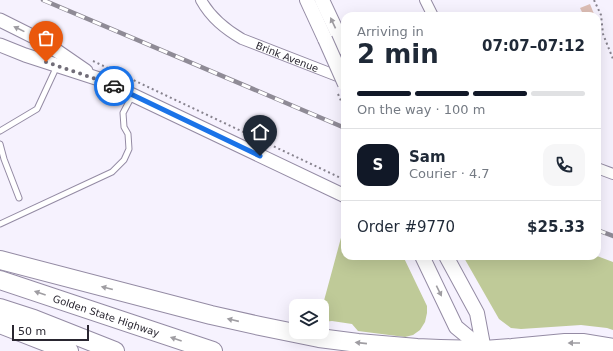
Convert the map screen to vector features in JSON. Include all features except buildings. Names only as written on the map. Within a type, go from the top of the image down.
[{"type":"highway","points":[[0,260],[211,315],[319,338],[440,350],[484,350],[565,343],[584,343],[613,348]]},
{"type":"highway","name":"Golden State Highway","points":[[0,280],[213,351]]},
{"type":"highway","points":[[0,308],[34,319],[115,351]]},
{"type":"highway","points":[[0,324],[69,351]]},
{"type":"main road","points":[[307,0],[341,75]]},
{"type":"main road","points":[[322,0],[341,41]]},
{"type":"main road","points":[[424,260],[456,328],[484,350]]},
{"type":"main road","points":[[448,260],[477,313],[484,350]]},
{"type":"street","name":"Brink Avenue","points":[[201,0],[212,16],[231,33],[242,39],[341,77]]},
{"type":"street","points":[[425,0],[431,12]]},
{"type":"street","points":[[0,20],[44,42],[59,60]]},
{"type":"street","points":[[0,45],[25,55],[59,60],[341,194]]},
{"type":"street","points":[[601,170],[613,174]]},
{"type":"lane","points":[[0,131],[37,110],[59,60]]},
{"type":"lane","points":[[0,224],[112,172],[124,160],[129,149],[128,134],[124,127],[123,113],[133,95]]},
{"type":"lane","points":[[0,144],[4,160],[19,198]]},
{"type":"path","points":[[594,0],[599,12]]},
{"type":"path","points":[[601,16],[603,34],[613,59]]},
{"type":"path","points":[[93,61],[341,178]]},
{"type":"green space","points":[[341,238],[341,260],[405,260],[427,306],[425,322],[420,330],[413,335],[405,337],[358,331],[352,324],[329,321],[329,299],[324,299]]},
{"type":"green space","points":[[601,258],[613,262],[613,330],[581,325],[521,329],[511,328],[499,319],[465,260],[601,260]]},
{"type":"railway","points":[[43,0],[341,126]]},
{"type":"railway","points":[[601,232],[613,236]]},
{"type":"way so far","points":[[46,62],[114,86]]},
{"type":"route","points":[[114,86],[260,156]]}]
